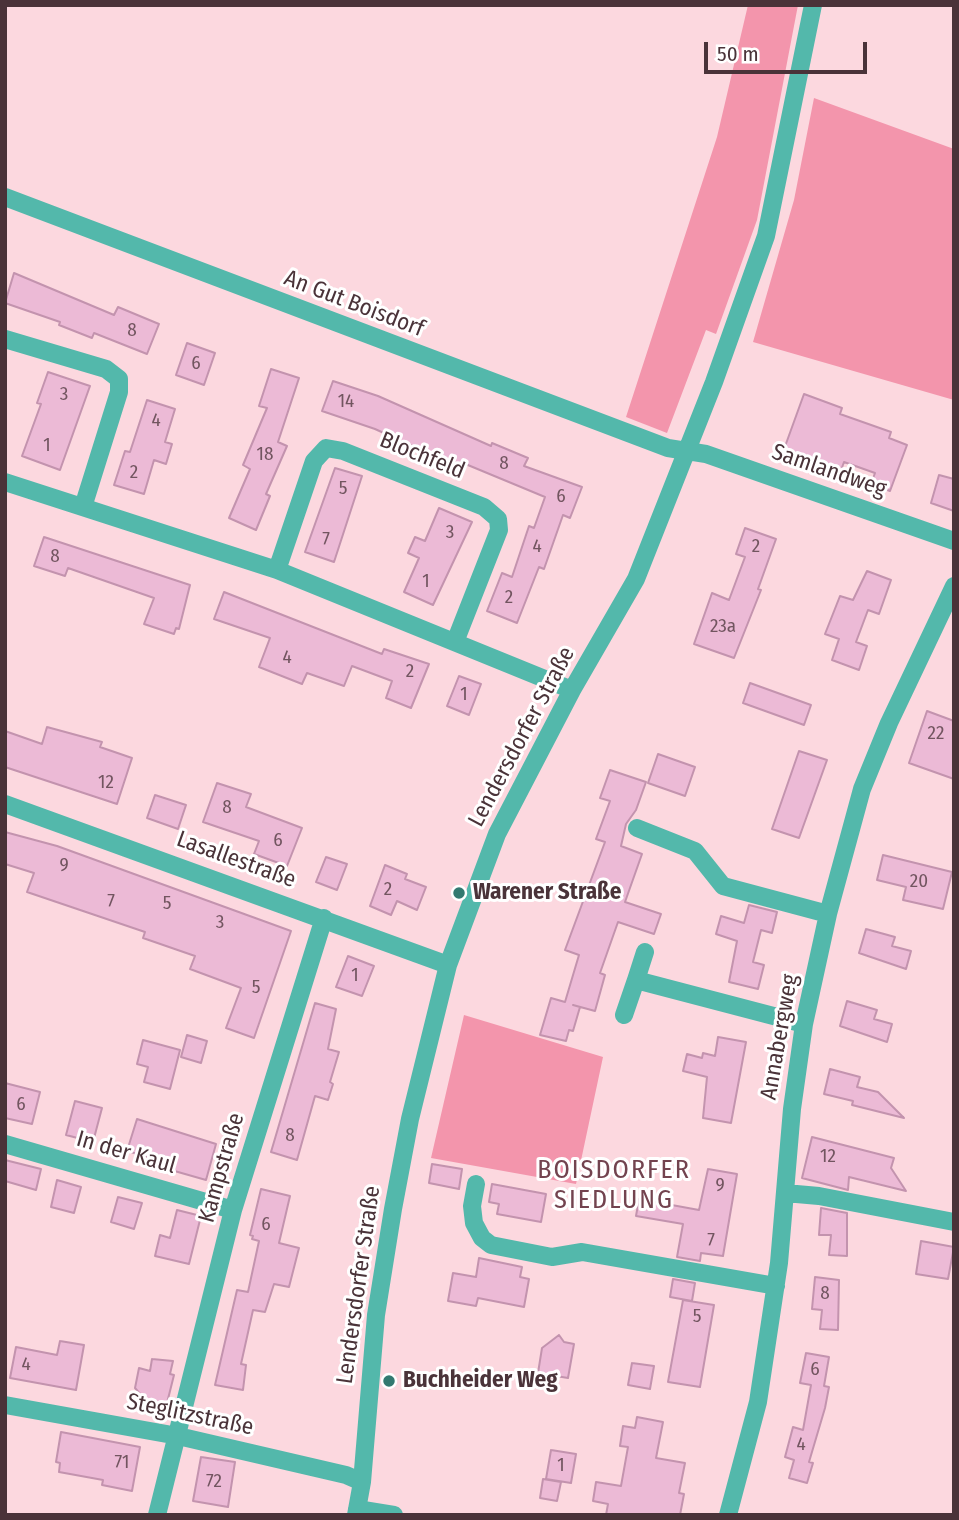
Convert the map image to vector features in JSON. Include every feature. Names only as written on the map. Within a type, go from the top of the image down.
[{"type":"street","name":"Lendersdorfer Straße","points":[[357,1512],[376,1315],[393,1209],[410,1119],[448,965],[497,834],[572,690],[636,579],[686,452],[766,236],[813,5]]},
{"type":"street","name":"An Gut Boisdorf","points":[[5,197],[463,373],[686,452]]},
{"type":"street","points":[[5,339],[106,369],[119,379],[119,392],[83,506]]},
{"type":"street","name":"Blochfeld","points":[[277,570],[314,461],[326,449],[343,451],[484,507],[498,519],[499,530],[456,642]]},
{"type":"street","name":"Samlandweg","points":[[686,452],[706,454],[954,541]]},
{"type":"street","points":[[5,482],[277,570],[572,690]]},
{"type":"street","name":"Annabergweg","points":[[728,1515],[758,1402],[776,1286],[792,1109],[804,1024],[828,914],[862,789],[889,723],[954,586]]},
{"type":"street","name":"Lasallestraße","points":[[5,804],[448,965]]},
{"type":"street","points":[[637,828],[695,851],[723,886],[828,914]]},
{"type":"street","name":"Kampstraße","points":[[156,1515],[233,1210],[324,918]]},
{"type":"street","points":[[624,1015],[645,951]]},
{"type":"street","points":[[636,980],[804,1024]]},
{"type":"street","name":"In der Kaul","points":[[5,1144],[233,1210]]},
{"type":"street","points":[[476,1184],[472,1206],[474,1223],[482,1238],[491,1245],[552,1257],[582,1252],[776,1286]]},
{"type":"street","points":[[785,1193],[818,1196],[954,1222]]},
{"type":"street","name":"Steglitzstraße","points":[[5,1405],[178,1436],[346,1475],[362,1482]]},
{"type":"street","points":[[357,1512],[394,1515]]},
{"type":"shaded area","points":[[748,5],[798,5],[757,220],[716,334],[706,330],[667,433],[626,417],[717,137]]},
{"type":"shaded area","points":[[814,98],[954,149],[954,400],[753,342],[794,200]]},
{"type":"shaded area","points":[[464,1015],[603,1057],[576,1184],[431,1158]]},
{"type":"building","points":[[14,273],[114,315],[118,307],[159,324],[147,354],[94,333],[92,338],[59,325],[60,322],[5,303]]},
{"type":"building","points":[[187,343],[215,353],[204,385],[176,375]]},
{"type":"building","points":[[271,369],[299,378],[278,442],[287,446],[266,494],[270,496],[256,530],[229,518],[250,469],[243,465],[267,408],[259,406]]},
{"type":"building","points":[[48,372],[90,386],[60,470],[22,456],[41,404],[37,403]]},
{"type":"building","points":[[333,381],[378,396],[491,446],[492,443],[528,458],[524,466],[582,487],[570,518],[563,515],[544,569],[539,567],[517,623],[487,611],[502,573],[512,577],[529,526],[534,528],[545,497],[463,463],[461,468],[375,429],[322,411]]},
{"type":"building","points":[[804,394],[842,408],[840,414],[891,432],[889,438],[907,445],[890,491],[871,484],[875,473],[844,462],[840,473],[783,452]]},
{"type":"building","points":[[147,400],[175,409],[165,442],[172,444],[166,464],[154,460],[144,494],[114,485],[125,451],[130,452]]},
{"type":"building","points":[[335,468],[362,476],[334,562],[305,552]]},
{"type":"building","points":[[939,475],[954,479],[954,511],[931,503]]},
{"type":"building","points":[[439,508],[472,522],[433,605],[404,592],[419,558],[408,553],[415,537],[425,541]]},
{"type":"building","points":[[745,528],[776,539],[758,589],[761,590],[734,658],[694,644],[712,593],[729,600],[745,557],[736,554]]},
{"type":"building","points":[[44,537],[190,585],[179,629],[176,628],[174,634],[144,624],[154,598],[68,568],[65,576],[34,566]]},
{"type":"building","points":[[867,571],[891,580],[879,614],[868,610],[856,642],[867,646],[859,670],[832,660],[839,639],[825,634],[840,596],[853,600]]},
{"type":"building","points":[[224,592],[382,654],[384,649],[429,664],[411,708],[386,698],[392,681],[352,666],[344,686],[307,673],[302,684],[259,667],[270,638],[214,619]]},
{"type":"building","points":[[459,676],[481,684],[469,715],[447,706]]},
{"type":"building","points":[[750,683],[811,705],[804,725],[743,703]]},
{"type":"building","points":[[927,711],[954,721],[954,779],[909,763]]},
{"type":"building","points":[[47,727],[102,742],[100,747],[132,758],[117,804],[5,767],[5,731],[42,744]]},
{"type":"building","points":[[799,751],[827,760],[799,838],[772,829]]},
{"type":"building","points":[[658,754],[695,767],[685,796],[648,783]]},
{"type":"building","points":[[610,770],[646,782],[636,810],[626,824],[621,846],[642,854],[625,902],[661,914],[654,934],[618,922],[600,973],[605,975],[595,1011],[573,1005],[580,1007],[573,1031],[569,1030],[566,1041],[540,1035],[551,998],[565,1002],[579,955],[565,950],[605,842],[596,839],[610,801],[600,798]]},
{"type":"building","points":[[217,783],[251,794],[246,807],[302,828],[287,866],[254,854],[259,841],[203,822]]},
{"type":"building","points":[[155,795],[186,805],[178,829],[147,818]]},
{"type":"building","points":[[5,832],[57,846],[291,931],[254,1038],[226,1028],[241,988],[190,969],[195,956],[143,938],[145,932],[27,892],[34,873],[5,864]]},
{"type":"building","points":[[883,855],[952,872],[943,909],[903,900],[906,887],[877,880]]},
{"type":"building","points":[[326,857],[347,864],[337,890],[316,882]]},
{"type":"building","points":[[385,865],[407,874],[405,879],[426,887],[417,910],[397,901],[391,915],[370,906]]},
{"type":"building","points":[[749,905],[777,912],[772,933],[761,930],[753,962],[764,965],[758,989],[729,982],[737,941],[716,934],[721,916],[744,923]]},
{"type":"building","points":[[866,929],[895,937],[892,946],[911,951],[906,969],[859,953]]},
{"type":"building","points":[[348,956],[374,966],[362,996],[336,987]]},
{"type":"building","points":[[847,1001],[877,1010],[874,1019],[892,1024],[887,1042],[840,1026]]},
{"type":"building","points":[[315,1003],[336,1009],[328,1049],[339,1052],[328,1100],[315,1096],[297,1160],[271,1152]]},
{"type":"building","points":[[187,1035],[207,1041],[201,1063],[181,1057]]},
{"type":"building","points":[[718,1037],[746,1042],[731,1123],[703,1118],[707,1077],[683,1071],[687,1054],[702,1058],[703,1053],[715,1056]]},
{"type":"building","points":[[143,1040],[180,1050],[170,1089],[144,1082],[148,1067],[137,1064]]},
{"type":"building","points":[[830,1069],[860,1077],[857,1087],[878,1092],[904,1118],[852,1105],[853,1101],[824,1094]]},
{"type":"building","points":[[5,1083],[40,1092],[32,1124],[5,1118]]},
{"type":"building","points":[[75,1101],[102,1108],[93,1142],[66,1135]]},
{"type":"building","points":[[137,1119],[216,1144],[206,1180],[171,1170],[173,1164],[127,1151]]},
{"type":"building","points":[[812,1137],[894,1158],[891,1168],[906,1191],[849,1177],[848,1190],[802,1178]]},
{"type":"building","points":[[5,1160],[41,1169],[36,1190],[5,1181]]},
{"type":"building","points":[[432,1164],[462,1169],[459,1189],[429,1183]]},
{"type":"building","points":[[708,1169],[737,1174],[723,1256],[701,1253],[700,1261],[677,1257],[683,1224],[636,1216],[639,1199],[699,1210]]},
{"type":"building","points":[[57,1180],[81,1187],[74,1213],[51,1207]]},
{"type":"building","points":[[492,1184],[546,1194],[541,1222],[497,1214],[499,1204],[489,1202]]},
{"type":"building","points":[[261,1189],[290,1196],[279,1243],[299,1248],[289,1287],[274,1284],[265,1312],[253,1310],[241,1364],[246,1365],[243,1390],[215,1385],[237,1290],[248,1292],[259,1241],[252,1239],[253,1236],[250,1235]]},
{"type":"building","points":[[118,1197],[142,1203],[134,1229],[111,1222]]},
{"type":"building","points":[[821,1208],[847,1213],[847,1256],[829,1255],[831,1235],[819,1235]]},
{"type":"building","points":[[177,1210],[201,1216],[189,1264],[155,1256],[160,1235],[170,1238]]},
{"type":"building","points":[[921,1241],[954,1247],[948,1279],[916,1274]]},
{"type":"building","points":[[479,1258],[522,1267],[520,1277],[529,1279],[524,1307],[478,1298],[476,1306],[448,1301],[453,1273],[476,1277]]},
{"type":"building","points":[[815,1277],[839,1280],[838,1330],[820,1329],[822,1310],[812,1309]]},
{"type":"building","points":[[673,1279],[695,1283],[692,1301],[670,1297]]},
{"type":"building","points":[[683,1300],[714,1305],[700,1387],[668,1382]]},
{"type":"building","points":[[559,1335],[564,1342],[574,1344],[568,1378],[538,1373],[542,1348]]},
{"type":"building","points":[[60,1341],[84,1345],[76,1390],[10,1378],[16,1347],[57,1355]]},
{"type":"building","points":[[806,1353],[829,1357],[824,1386],[829,1387],[809,1462],[813,1463],[807,1483],[789,1478],[794,1460],[785,1457],[793,1427],[803,1430],[811,1385],[800,1383]]},
{"type":"building","points":[[152,1359],[173,1361],[170,1374],[174,1375],[166,1407],[140,1403],[141,1395],[135,1388],[139,1368],[150,1371]]},
{"type":"building","points":[[632,1363],[654,1366],[650,1389],[628,1385]]},
{"type":"building","points":[[637,1417],[663,1422],[656,1458],[685,1463],[679,1493],[684,1494],[680,1515],[606,1515],[608,1504],[593,1501],[596,1482],[621,1486],[628,1447],[620,1446],[623,1426],[635,1428]]},
{"type":"building","points":[[61,1432],[140,1447],[132,1491],[102,1485],[103,1480],[59,1472],[60,1463],[56,1462]]},
{"type":"building","points":[[551,1450],[576,1454],[571,1483],[546,1479]]},
{"type":"building","points":[[201,1457],[235,1462],[228,1507],[193,1501]]},
{"type":"building","points":[[543,1479],[561,1482],[557,1501],[540,1498]]},
{"type":"place","name":"Warener Straße","points":[[459,893]]},
{"type":"place","name":"Buchheider Weg","points":[[389,1381]]},
{"type":"district","name":"BOISDORFER SIEDLUNG","points":[[614,1186]]}]
